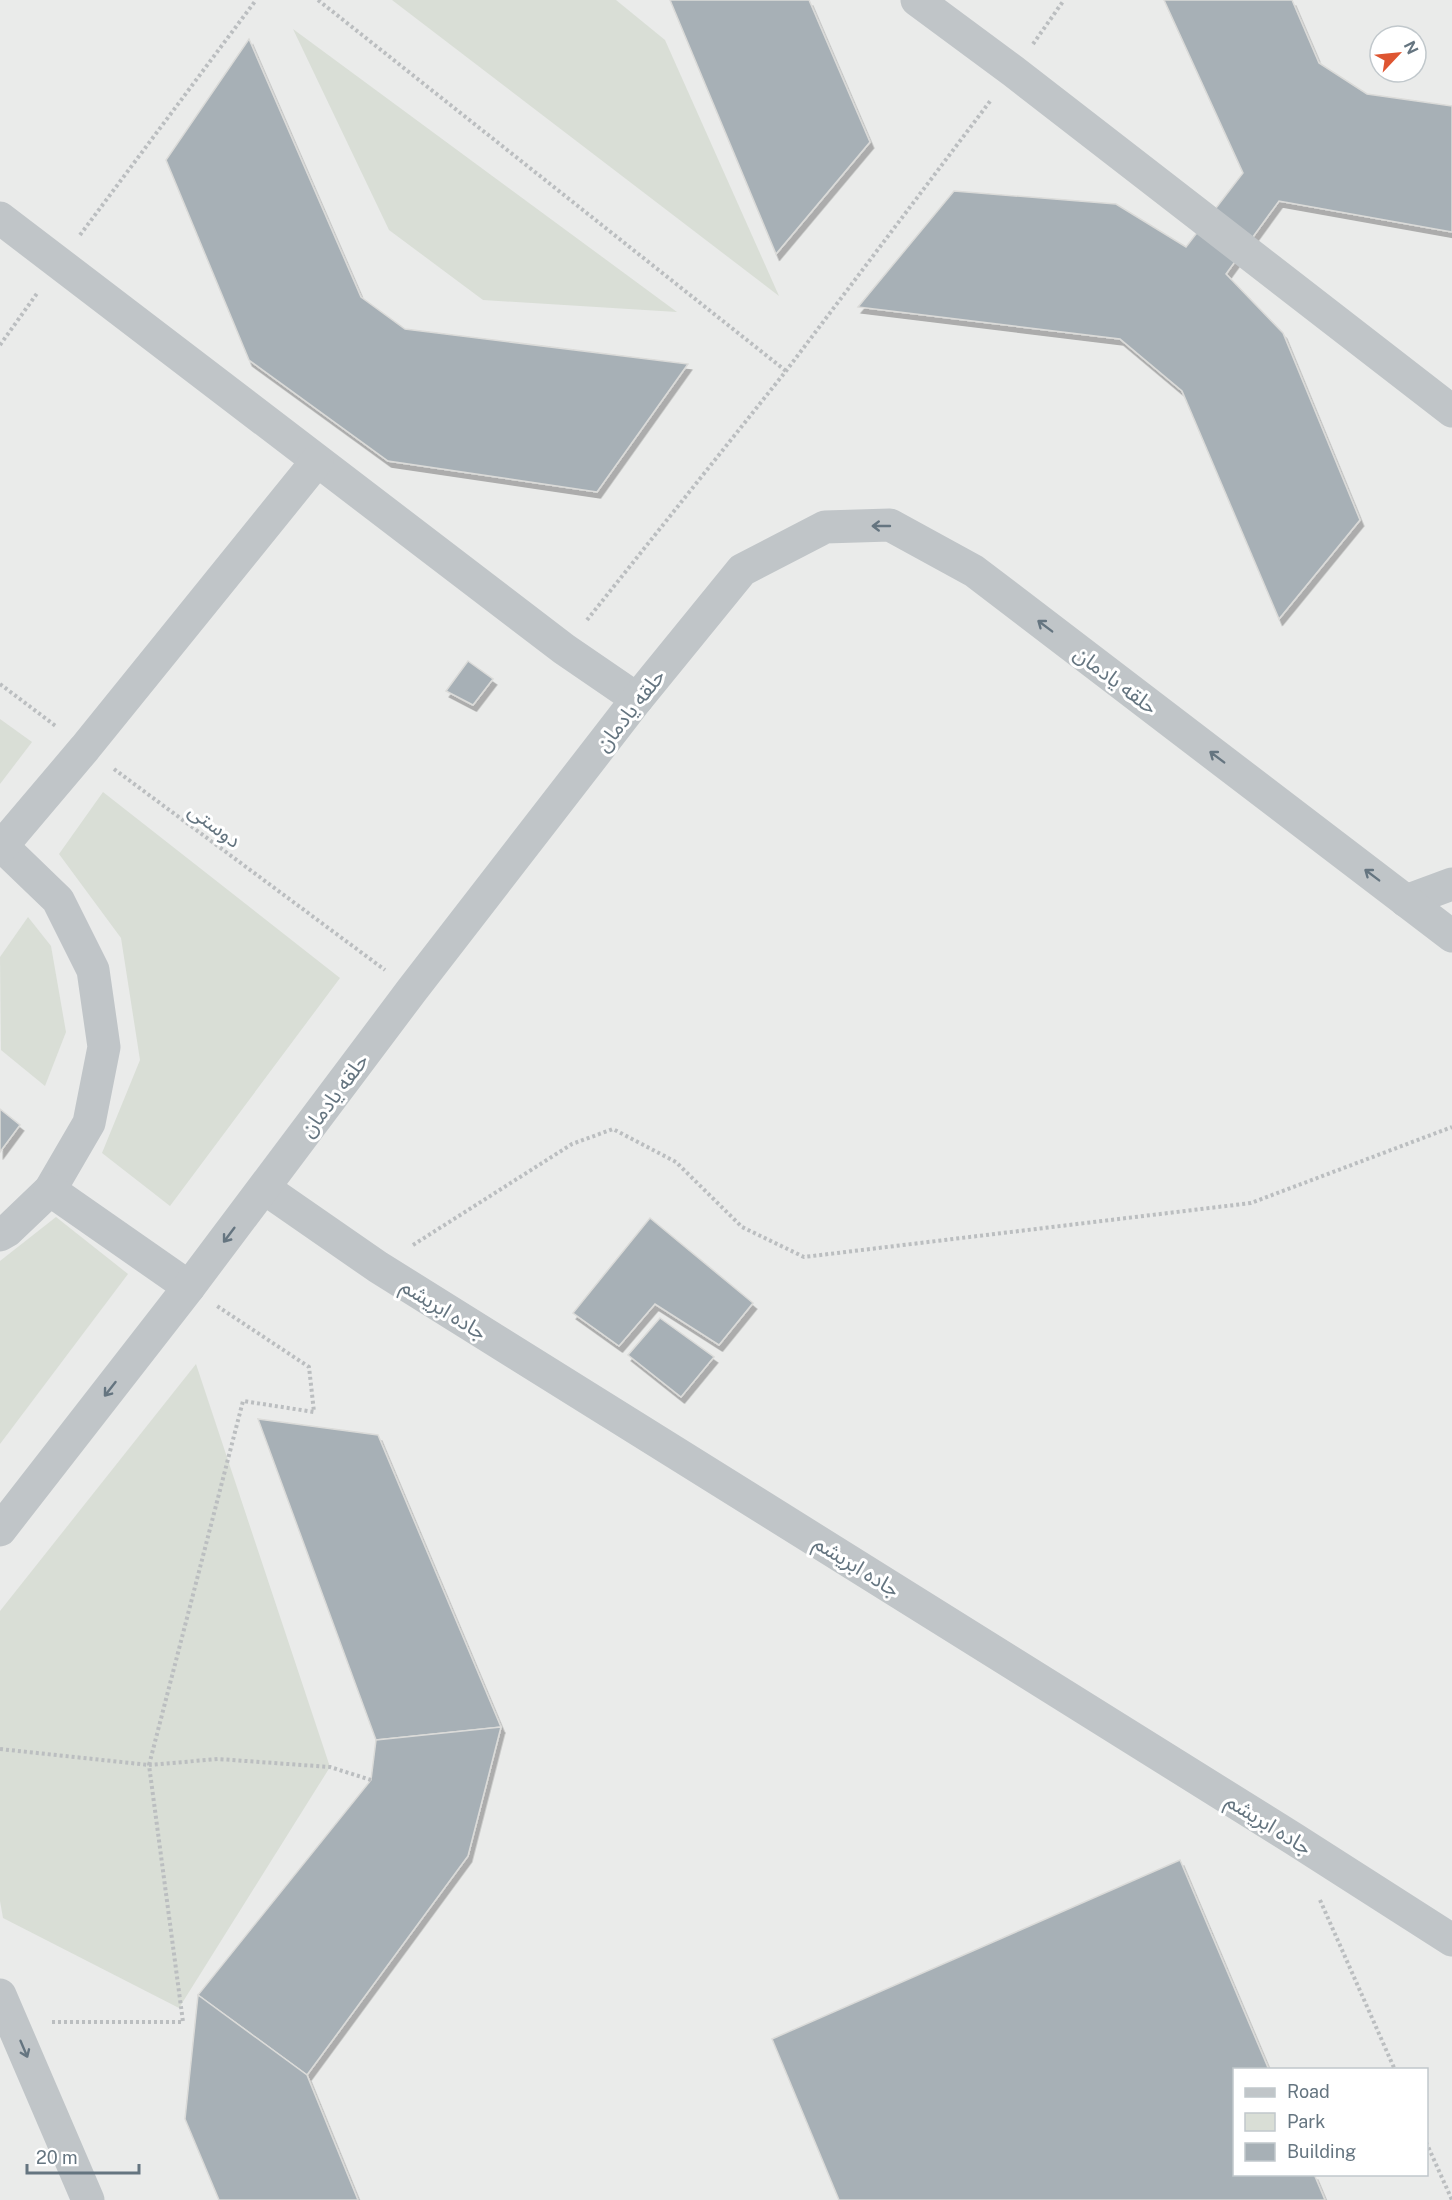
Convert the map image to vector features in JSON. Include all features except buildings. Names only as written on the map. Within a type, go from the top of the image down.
[{"type":"street","points":[[917,0],[1013,71],[1452,411]]},
{"type":"street","points":[[0,218],[564,649],[637,699]]},
{"type":"street","points":[[0,1235],[50,1190],[89,1123],[104,1047],[93,970],[58,900],[1,845],[85,748],[317,461]]},
{"type":"street","name":"حلقه یادمان","points":[[0,1530],[189,1287],[412,990],[637,699],[742,570],[825,527],[890,525],[974,571],[1452,936]]},
{"type":"street","points":[[1406,901],[1452,884]]},
{"type":"street","name":"جاده ابریشم","points":[[264,1188],[378,1267],[1452,1940]]},
{"type":"street","points":[[50,1190],[189,1287]]},
{"type":"street","points":[[6,2009],[88,2200]]},
{"type":"path","points":[[0,345],[256,0]]},
{"type":"path","points":[[318,0],[786,371]]},
{"type":"path","points":[[564,649],[786,371],[1064,0]]},
{"type":"path","name":"دوستی","points":[[0,684],[412,990]]},
{"type":"path","points":[[378,1267],[572,1144],[613,1129],[676,1162],[742,1227],[804,1257],[1251,1203],[1452,1127]]},
{"type":"path","points":[[6,2009],[183,2022],[149,1765],[243,1401],[314,1412],[309,1367],[189,1287]]},
{"type":"path","points":[[0,1749],[149,1765],[218,1759],[330,1767],[371,1780]]},
{"type":"path","points":[[1318,1894],[1394,2068]]},
{"type":"path","points":[[1428,2146],[1452,2200]]},
{"type":"shaded area","points":[[0,0],[1452,0],[1452,2200],[0,2200]]},
{"type":"green space","points":[[392,0],[616,0],[665,40],[779,296]]},
{"type":"green space","points":[[293,29],[677,312],[483,300],[389,230]]},
{"type":"green space","points":[[0,719],[32,742],[0,784]]},
{"type":"green space","points":[[103,792],[340,978],[170,1206],[102,1153],[140,1060],[121,938],[59,854]]},
{"type":"green space","points":[[28,917],[51,946],[66,1032],[45,1086],[1,1050],[0,957]]},
{"type":"green space","points":[[56,1217],[128,1274],[0,1444],[0,1261]]},
{"type":"green space","points":[[196,1364],[330,1767],[179,2008],[3,1918],[0,1901],[0,1611]]}]
